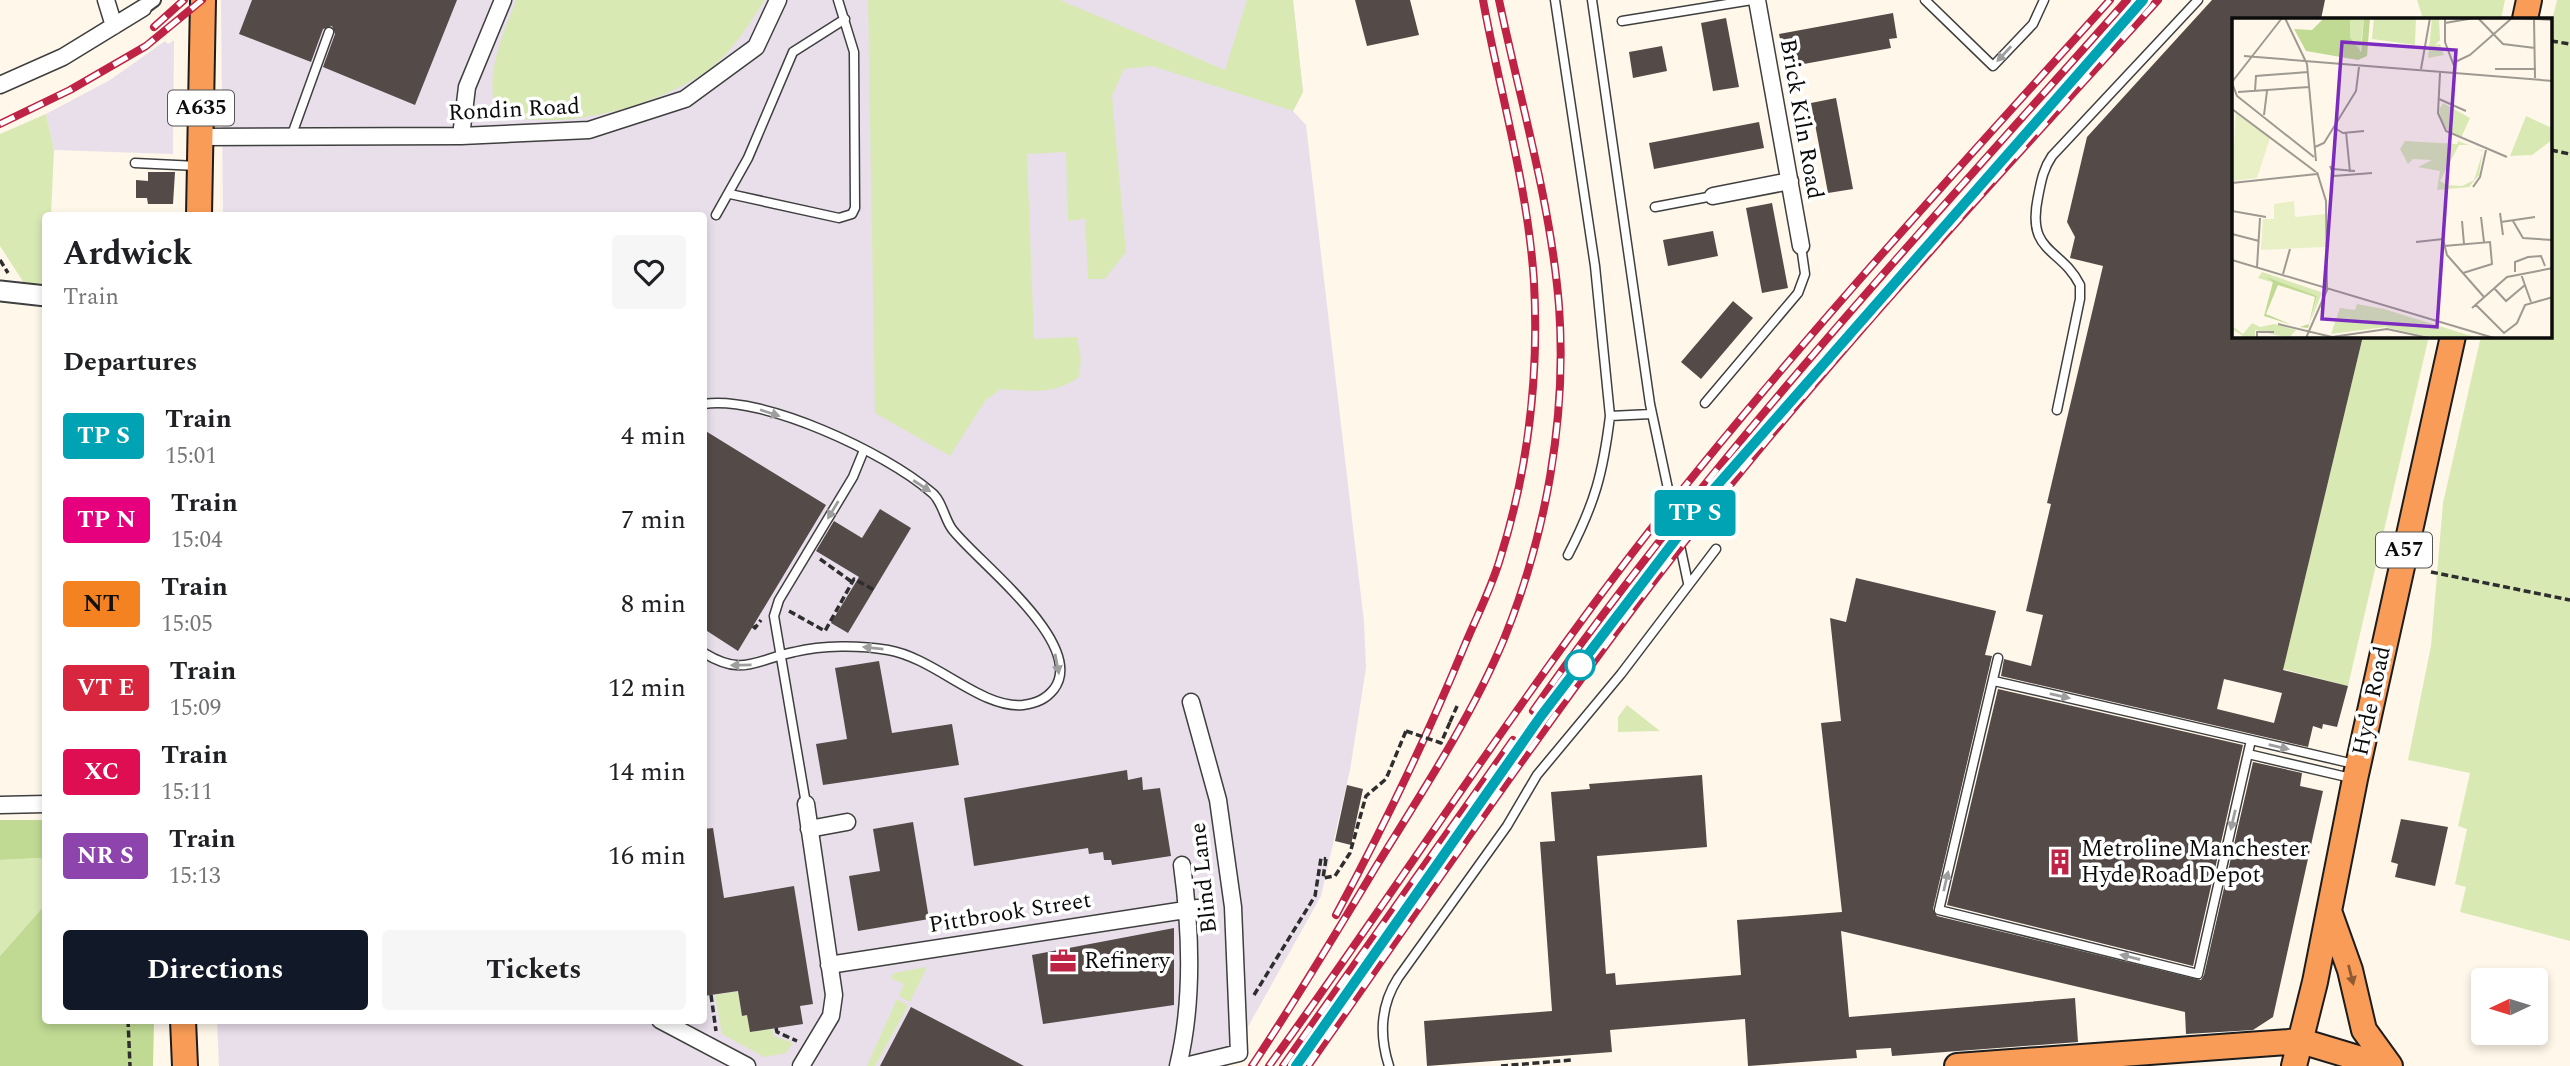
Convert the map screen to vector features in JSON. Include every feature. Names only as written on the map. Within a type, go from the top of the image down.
[{"type":"highway","name":"A635","points":[[199,212],[203,0]]},
{"type":"highway","points":[[2525,18],[2529,0]]},
{"type":"highway","name":"Hyde Road","points":[[2294,1066],[2453,338]]},
{"type":"highway","points":[[2329,911],[2350,970],[2364,1030],[2390,1066]]},
{"type":"highway","points":[[183,1024],[185,1066]]},
{"type":"highway","points":[[1957,1066],[2301,1041],[2384,1066]]},
{"type":"street","points":[[106,0],[114,26]]},
{"type":"street","points":[[461,136],[467,87],[503,0]]},
{"type":"street","name":"Rondin Road","points":[[201,137],[461,136],[589,130],[685,99],[756,47],[778,0]]},
{"type":"street","name":"Brick Kiln Road","points":[[1754,0],[1801,246]]},
{"type":"street","points":[[0,85],[63,57],[149,4]]},
{"type":"street","points":[[1713,196],[1790,181]]},
{"type":"street","points":[[0,291],[42,296]]},
{"type":"street","name":"Blind Lane","points":[[1185,1066],[1239,1053],[1218,800],[1191,702]]},
{"type":"street","points":[[0,805],[42,804]]},
{"type":"street","points":[[801,1066],[831,1016],[834,995],[806,804]]},
{"type":"street","points":[[809,829],[847,822]]},
{"type":"street","points":[[1178,1066],[1188,1004],[1193,909],[1182,865]]},
{"type":"street","name":"Pittbrook Street","points":[[830,965],[1193,909]]},
{"type":"street","points":[[668,1024],[747,1066]]},
{"type":"lane","points":[[730,194],[839,218],[852,214],[855,208],[854,52],[838,0]]},
{"type":"lane","points":[[1555,0],[1595,266],[1610,415],[1603,473],[1592,509],[1568,555]]},
{"type":"lane","points":[[1592,0],[1651,414],[1688,583]]},
{"type":"lane","points":[[1622,21],[1754,0]]},
{"type":"lane","points":[[1924,0],[1993,66],[2033,23],[2044,0]]},
{"type":"lane","points":[[2057,410],[2080,299],[2080,285],[2076,277],[2043,244],[2037,233],[2034,215],[2043,171],[2052,156],[2198,0]]},
{"type":"lane","points":[[716,215],[730,194],[793,52],[845,19]]},
{"type":"lane","points":[[291,137],[329,32]]},
{"type":"lane","points":[[135,163],[200,166]]},
{"type":"lane","points":[[1655,207],[1713,196]]},
{"type":"lane","points":[[1705,403],[1798,293],[1805,274],[1801,246]]},
{"type":"lane","points":[[707,404],[719,402],[755,408],[824,431],[864,450],[934,494],[952,529],[1026,602],[1050,640],[1060,668],[1058,684],[1046,699],[1023,705],[1003,704],[905,653],[850,646],[793,652],[764,663],[734,666],[707,654]]},
{"type":"lane","points":[[1610,415],[1651,414]]},
{"type":"lane","points":[[806,804],[775,616],[779,600],[853,477],[864,450]]},
{"type":"lane","points":[[1389,1066],[1382,1021],[1384,1006],[1393,985],[1507,826],[1537,775],[1621,674],[1716,549]]},
{"type":"lane","points":[[1998,658],[1939,910],[2198,974],[2251,740]]},
{"type":"lane","points":[[1994,681],[2251,740],[2356,772]]},
{"type":"lane","points":[[2248,754],[2356,772]]},
{"type":"path","points":[[2552,41],[2570,44]]},
{"type":"path","points":[[2552,150],[2570,154]]},
{"type":"path","points":[[820,559],[852,582]]},
{"type":"path","points":[[2431,572],[2570,600]]},
{"type":"path","points":[[787,610],[825,631],[854,579],[876,591]]},
{"type":"path","points":[[753,626],[755,628],[762,618]]},
{"type":"path","points":[[1237,1021],[1315,896],[1321,858],[1326,859],[1323,878],[1335,876],[1350,852],[1366,796],[1386,779],[1406,731],[1441,743],[1458,704]]},
{"type":"path","points":[[710,995],[715,1036]]},
{"type":"path","points":[[128,1024],[130,1066]]},
{"type":"path","points":[[776,1028],[777,1032],[800,1042]]},
{"type":"path","points":[[1501,1066],[1572,1060]]},
{"type":"shaded area","points":[[221,0],[1293,0],[1303,92],[1293,111],[1306,125],[1364,622],[1366,668],[1350,770],[1321,896],[1226,1066],[219,1066],[217,1024],[707,1024],[707,212],[223,212]]},
{"type":"shaded area","points":[[174,40],[173,154],[54,150],[46,114],[110,80],[165,41],[168,44]]},
{"type":"green space","points":[[516,0],[765,0],[727,52],[692,81],[638,104],[607,113],[546,120],[518,118],[495,110],[494,67]]},
{"type":"green space","points":[[868,0],[1060,0],[1225,70],[1247,0],[1293,0],[1303,92],[1293,111],[1152,66],[1124,69],[1112,96],[1126,252],[1105,279],[1088,279],[1085,219],[1068,221],[1066,152],[1027,154],[1034,339],[1077,337],[1081,359],[1079,377],[1061,387],[1051,389],[1001,389],[985,401],[950,456],[875,413]]},
{"type":"green space","points":[[2417,0],[2505,0],[2501,18],[2423,18]]},
{"type":"green space","points":[[2557,0],[2570,0],[2570,941],[2460,912],[2466,887],[2455,884],[2467,829],[2458,826],[2470,773],[2408,760],[2431,646],[2443,503],[2481,338],[2552,338],[2552,21]]},
{"type":"green space","points":[[46,114],[54,150],[51,212],[42,212],[42,286],[24,283],[0,246],[0,134]]},
{"type":"green space","points":[[2363,338],[2429,338],[2348,686],[2283,669]]},
{"type":"green space","points":[[1627,705],[1660,731],[1618,732],[1618,717]]},
{"type":"green space","points":[[0,820],[42,820],[42,859],[0,860]]},
{"type":"green space","points":[[42,859],[42,908],[0,956],[0,860]]},
{"type":"green space","points":[[42,908],[42,1024],[154,1024],[153,1066],[0,1066],[0,956]]},
{"type":"green space","points":[[927,967],[910,1002],[899,996],[904,984],[890,978],[894,973]]},
{"type":"green space","points":[[738,991],[742,1016],[747,1015],[750,1032],[772,1029],[774,1036],[793,1043],[786,1053],[764,1057],[722,1034],[715,995]]},
{"type":"green space","points":[[897,999],[908,1006],[875,1066],[867,1066]]},
{"type":"building","points":[[252,0],[457,0],[415,105],[323,67],[335,34],[332,26],[323,29],[311,62],[239,34]]},
{"type":"building","points":[[1355,0],[1410,0],[1419,35],[1367,46]]},
{"type":"building","points":[[2212,0],[2325,0],[2321,18],[2232,18],[2232,338],[2363,338],[2283,670],[2348,686],[2337,727],[2323,724],[2322,729],[2313,726],[2308,747],[2001,676],[2004,659],[2031,666],[2043,615],[2026,611],[2051,504],[2047,503],[2103,266],[2070,258],[2075,237],[2067,222],[2087,137]],"holes":[[[2224,679],[2282,693],[2274,723],[2217,709]]]},
{"type":"building","points":[[1893,13],[1897,38],[1889,39],[1891,48],[1793,66],[1792,58],[1784,59],[1779,34]]},
{"type":"building","points":[[1726,18],[1739,87],[1713,91],[1701,23]]},
{"type":"building","points":[[1662,46],[1667,71],[1633,78],[1629,52]]},
{"type":"building","points":[[1836,98],[1853,189],[1828,193],[1811,103]]},
{"type":"building","points":[[1759,122],[1764,148],[1654,169],[1649,143]]},
{"type":"building","points":[[148,172],[175,172],[173,204],[148,204],[147,198],[136,198],[136,180],[148,181]]},
{"type":"building","points":[[1772,203],[1788,288],[1762,293],[1746,208]]},
{"type":"building","points":[[1713,231],[1718,256],[1668,266],[1663,240]]},
{"type":"building","points":[[1733,301],[1753,318],[1701,379],[1681,362]]},
{"type":"building","points":[[707,432],[826,505],[738,651],[707,631]]},
{"type":"building","points":[[880,509],[911,528],[848,633],[831,623],[859,577],[816,551],[834,521],[862,538]]},
{"type":"building","points":[[1856,578],[1996,611],[1985,655],[1992,656],[1933,909],[1937,916],[2201,980],[2253,762],[2302,773],[2300,786],[2323,791],[2273,1017],[2253,1030],[2186,1034],[2185,1012],[1841,931],[1849,1017],[2075,998],[2078,1042],[1892,1056],[1891,1048],[1856,1050],[1857,1058],[1748,1066],[1745,1019],[1610,1030],[1612,1052],[1427,1066],[1424,1021],[1552,1011],[1540,842],[1555,841],[1551,792],[1590,789],[1589,784],[1702,775],[1707,847],[1597,856],[1606,974],[1615,973],[1616,985],[1741,975],[1737,920],[1842,912],[1821,723],[1841,721],[1830,618],[1846,622]]},
{"type":"building","points":[[879,661],[892,733],[952,724],[959,765],[823,785],[816,744],[847,739],[835,668]]},
{"type":"building","points":[[1998,689],[2243,745],[2193,966],[1947,905]]},
{"type":"building","points":[[1127,770],[1128,780],[1142,777],[1143,790],[1160,788],[1171,856],[1112,865],[1111,860],[1104,860],[1103,852],[1089,854],[1088,848],[974,866],[964,798]]},
{"type":"building","points":[[1347,785],[1363,789],[1351,845],[1335,841]]},
{"type":"building","points":[[2401,819],[2448,827],[2435,886],[2395,877],[2398,864],[2391,862]]},
{"type":"building","points":[[913,822],[929,919],[858,931],[849,876],[880,871],[873,829]]},
{"type":"building","points":[[713,828],[724,898],[794,886],[813,1004],[800,1006],[803,1024],[750,1032],[747,1015],[742,1016],[738,991],[707,996],[707,829]]},
{"type":"building","points":[[1174,928],[1174,1005],[1043,1024],[1032,955]]},
{"type":"building","points":[[911,1007],[984,1045],[1024,1066],[880,1066]]},
{"type":"tunnel","points":[[1198,908],[1222,907]]},
{"type":"railway","points":[[154,27],[184,0]]},
{"type":"railway","points":[[0,124],[70,90],[146,46],[202,0]]},
{"type":"railway","points":[[1336,915],[1419,749],[1488,592],[1510,525],[1524,457],[1535,352],[1531,246],[1520,176],[1483,0]]},
{"type":"railway","points":[[1252,1066],[1428,782],[1477,697],[1519,599],[1542,517],[1560,391],[1559,306],[1542,191],[1499,0]]},
{"type":"railway","points":[[1269,1066],[1560,650],[1662,515],[1826,318],[2110,0]]},
{"type":"railway","points":[[1533,711],[1601,617],[1672,526],[1819,347],[2127,0]]},
{"type":"railway","points":[[2072,80],[2143,0]]},
{"type":"railway","points":[[1308,1066],[1554,717],[1699,524],[1891,295],[2158,0]]},
{"type":"railway","points":[[1644,579],[1747,451]]},
{"type":"railway","points":[[1511,760],[1599,638]]},
{"type":"railway","points":[[1283,1066],[1513,740]]},
{"type":"train","points":[[1296,1066],[1541,716],[1714,489],[1940,228],[2143,0]]},
{"type":"place","name":"Metroline Manchester Hyde Road Depot","points":[[2060,862]]},
{"type":"place","name":"Refinery","points":[[1063,961]]}]
